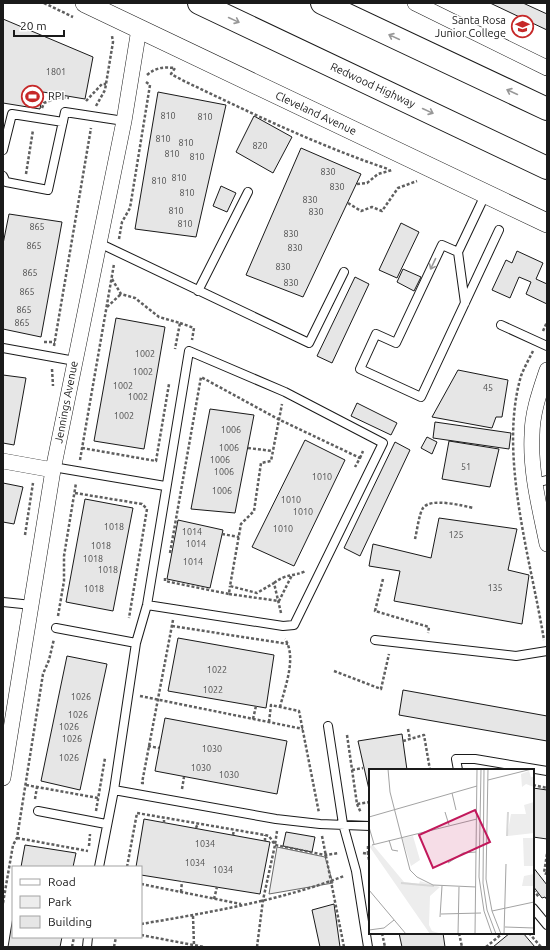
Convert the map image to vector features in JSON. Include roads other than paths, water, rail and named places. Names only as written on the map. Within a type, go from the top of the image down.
[{"type":"highway","name":"Redwood Highway","points":[[199,3],[547,168]]},
{"type":"highway","points":[[322,3],[547,109]]},
{"type":"street","points":[[415,3],[547,68]]},
{"type":"street","name":"Cleveland Avenue","points":[[81,11],[139,29],[547,223]]},
{"type":"street","name":"Jennings Avenue","points":[[3,778],[53,468],[124,121],[139,29]]},
{"type":"street","points":[[547,370],[537,401],[532,435],[541,481],[547,544]]},
{"type":"street","points":[[3,460],[53,468]]},
{"type":"lane","points":[[3,176],[6,182],[48,190],[65,112],[124,121]]},
{"type":"lane","points":[[3,150],[12,114],[63,122]]},
{"type":"lane","points":[[198,291],[248,192]]},
{"type":"lane","points":[[465,303],[458,252],[486,193]]},
{"type":"lane","points":[[458,252],[442,245],[396,343],[376,334],[360,369],[421,397],[499,230]]},
{"type":"lane","points":[[99,243],[309,343],[344,272]]},
{"type":"lane","points":[[501,325],[547,346]]},
{"type":"lane","points":[[3,348],[75,361]]},
{"type":"lane","points":[[99,866],[106,824],[114,790],[136,643],[147,605],[165,486],[189,351],[285,392],[383,443],[294,626],[283,626],[147,605]]},
{"type":"lane","points":[[53,468],[165,486]]},
{"type":"lane","points":[[3,602],[32,605]]},
{"type":"lane","points":[[56,628],[136,643]]},
{"type":"lane","points":[[375,640],[516,656],[547,651]]},
{"type":"lane","points":[[328,726],[343,824],[356,871],[368,947]]},
{"type":"lane","points":[[458,769],[456,759],[475,759],[547,771]]},
{"type":"lane","points":[[114,790],[276,819],[320,824],[369,826]]},
{"type":"lane","points":[[38,811],[106,824]]},
{"type":"lane","points":[[534,909],[547,926]]},
{"type":"place","name":"Santa Rosa Junior College","points":[[522,26]]},
{"type":"place","name":"RPI","points":[[33,96]]}]
